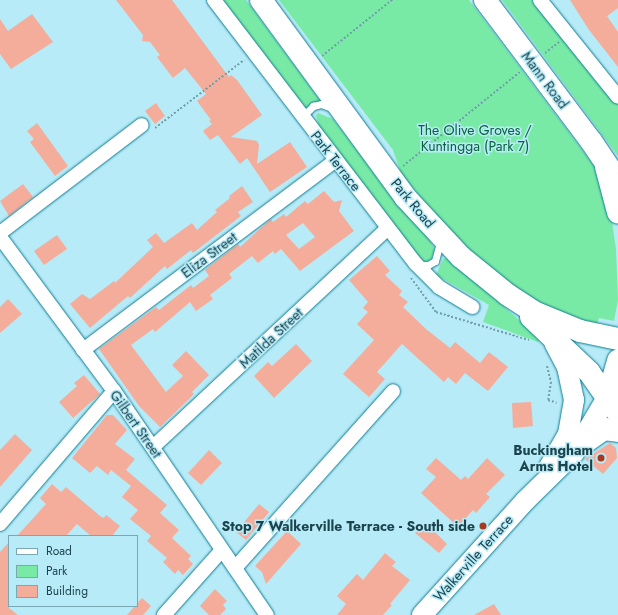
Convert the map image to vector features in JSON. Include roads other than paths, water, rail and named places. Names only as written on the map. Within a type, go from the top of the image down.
[{"type":"highway","name":"Park Road","points":[[261,0],[405,197],[461,257],[508,295],[536,313],[566,326],[618,339]]},
{"type":"highway","name":"Mann Road","points":[[485,0],[604,160]]},
{"type":"highway","points":[[604,160],[618,181]]},
{"type":"highway","points":[[604,160],[618,193]]},
{"type":"highway","points":[[604,160],[618,212]]},
{"type":"highway","points":[[508,295],[541,338],[586,368],[615,399]]},
{"type":"highway","points":[[615,399],[618,360]]},
{"type":"highway","points":[[581,445],[604,429],[618,431]]},
{"type":"street","name":"Park Terrace","points":[[214,0],[301,117],[388,228],[412,269],[472,307]]},
{"type":"street","points":[[540,0],[618,97]]},
{"type":"street","points":[[0,233],[142,124]]},
{"type":"street","name":"Eliza Street","points":[[83,350],[336,160]]},
{"type":"street","name":"Matilda Street","points":[[153,447],[388,228]]},
{"type":"street","name":"Gilbert Street","points":[[0,237],[114,391],[153,447],[221,551],[235,568],[267,615]]},
{"type":"street","name":"Walkerville Terrace","points":[[525,501],[558,454],[572,419],[574,396],[571,378],[561,353],[541,338]]},
{"type":"street","points":[[0,524],[114,391]]},
{"type":"street","points":[[235,568],[393,391]]},
{"type":"street","name":"Walkerville Terrace","points":[[422,615],[525,501],[581,445],[615,399]]},
{"type":"street","points":[[164,615],[221,551]]},
{"type":"lane","points":[[301,117],[314,106],[321,104],[330,107],[350,121]]},
{"type":"lane","points":[[412,269],[428,265],[435,261],[440,242],[436,230]]},
{"type":"place","name":"Buckingham Arms Hotel","points":[[601,458]]},
{"type":"place","name":"Stop 7 Walkerville Terrace - South side","points":[[483,526]]},
{"type":"park label","name":"The Olive Groves / Kuntingga (Park 7)","points":[[475,138]]}]
